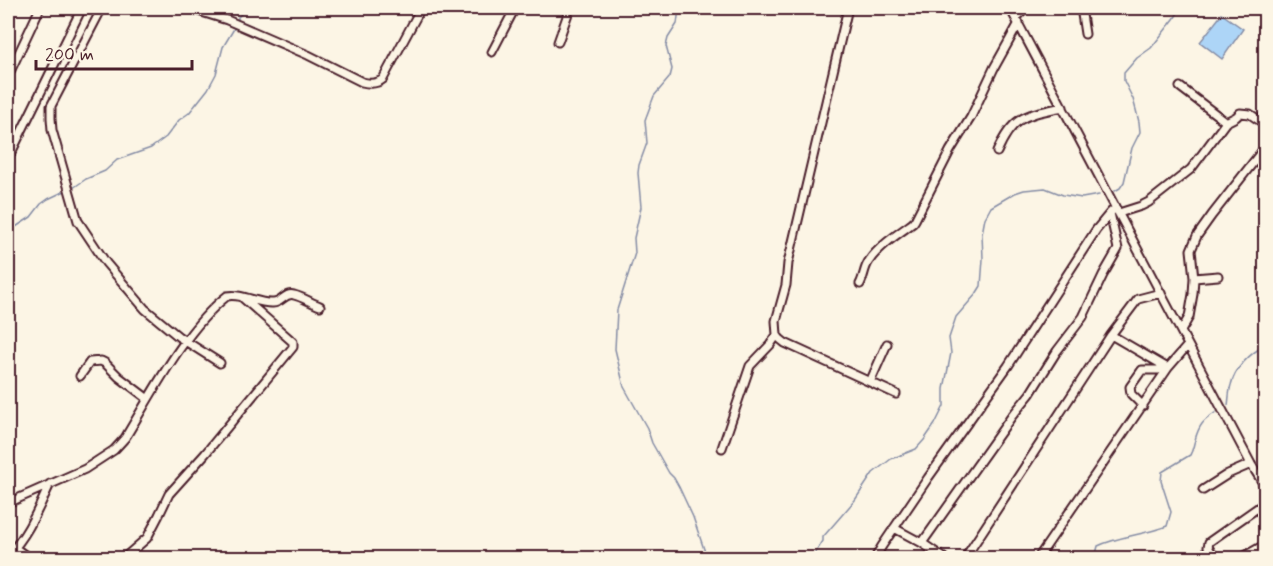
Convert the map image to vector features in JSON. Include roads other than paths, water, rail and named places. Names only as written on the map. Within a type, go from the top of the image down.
[{"type":"street","points":[[8,76],[40,8]]},
{"type":"street","points":[[8,159],[82,8]]},
{"type":"street","points":[[102,8],[51,106],[52,130],[78,221],[106,263],[146,309],[185,341],[220,363]]},
{"type":"street","points":[[189,8],[227,20],[362,82],[371,84],[383,79],[420,8]]},
{"type":"street","points":[[492,52],[515,8]]},
{"type":"street","points":[[558,42],[570,8]]},
{"type":"street","points":[[722,448],[750,366],[771,345],[777,335],[776,321],[786,285],[788,263],[848,8]]},
{"type":"street","points":[[1010,8],[1115,211],[1266,488]]},
{"type":"street","points":[[860,284],[872,256],[913,223],[950,151],[971,117],[1026,8]]},
{"type":"street","points":[[1081,8],[1085,33]]},
{"type":"street","points":[[1260,8],[1266,33]]},
{"type":"street","points":[[1180,87],[1226,122]]},
{"type":"street","points":[[997,152],[1003,138],[1017,121],[1029,115],[1063,107]]},
{"type":"street","points":[[875,558],[1008,366],[1096,230],[1115,211],[1141,206],[1149,202],[1191,169],[1226,122],[1240,113],[1250,114],[1266,125]]},
{"type":"street","points":[[1181,331],[1192,306],[1194,278],[1191,250],[1197,236],[1266,146]]},
{"type":"street","points":[[922,543],[1086,313],[1118,249],[1115,211]]},
{"type":"street","points":[[1194,278],[1218,276]]},
{"type":"street","points":[[965,558],[1111,335],[1138,299],[1161,293]]},
{"type":"street","points":[[8,503],[85,469],[114,450],[125,438],[185,341],[220,301],[229,296],[242,296],[276,303],[285,296],[293,294],[320,306]]},
{"type":"street","points":[[124,558],[147,538],[169,494],[293,347],[292,342],[286,336],[242,296]]},
{"type":"street","points":[[777,335],[785,342],[896,394]]},
{"type":"street","points":[[1111,335],[1166,367]]},
{"type":"street","points":[[870,382],[887,344]]},
{"type":"street","points":[[1038,558],[1143,406],[1166,367],[1188,345]]},
{"type":"street","points":[[80,376],[90,362],[101,361],[148,399]]},
{"type":"street","points":[[1143,406],[1131,394],[1130,387],[1142,370],[1166,367]]},
{"type":"street","points":[[1203,490],[1228,474],[1251,464]]},
{"type":"street","points":[[8,555],[33,520],[50,484]]},
{"type":"street","points":[[1215,558],[1208,547],[1209,542],[1266,502]]},
{"type":"street","points":[[894,528],[944,558]]},
{"type":"street","points":[[1242,558],[1266,544]]},
{"type":"street","points":[[15,548],[29,558]]},
{"type":"water","points":[[1222,14],[1243,29],[1222,59],[1200,42]]},
{"type":"waterway","points":[[238,21],[238,17],[247,8]]},
{"type":"waterway","points":[[1115,191],[1124,182],[1132,148],[1140,132],[1133,99],[1124,81],[1124,73],[1137,58],[1151,48],[1181,8]]},
{"type":"waterway","points":[[679,9],[677,24],[666,46],[672,69],[670,77],[654,96],[645,120],[647,143],[638,173],[641,207],[634,238],[635,253],[617,310],[615,349],[624,387],[647,428],[652,443],[679,487],[693,517],[707,558]]},
{"type":"waterway","points":[[73,188],[86,179],[105,171],[117,160],[151,148],[166,137],[208,89],[216,74],[223,47],[235,27]]},
{"type":"waterway","points":[[812,558],[823,541],[823,537],[855,500],[873,473],[891,459],[916,449],[935,424],[944,406],[944,389],[951,353],[949,338],[956,317],[981,286],[982,234],[985,218],[991,207],[1024,190],[1045,188],[1063,195],[1082,198],[1099,195]]},
{"type":"waterway","points":[[8,232],[31,217],[48,199],[67,190]]},
{"type":"waterway","points":[[1228,405],[1230,387],[1236,373],[1254,352],[1266,345]]},
{"type":"waterway","points":[[1095,558],[1098,546],[1167,526],[1171,512],[1161,481],[1162,472],[1190,455],[1200,427],[1216,412]]}]
